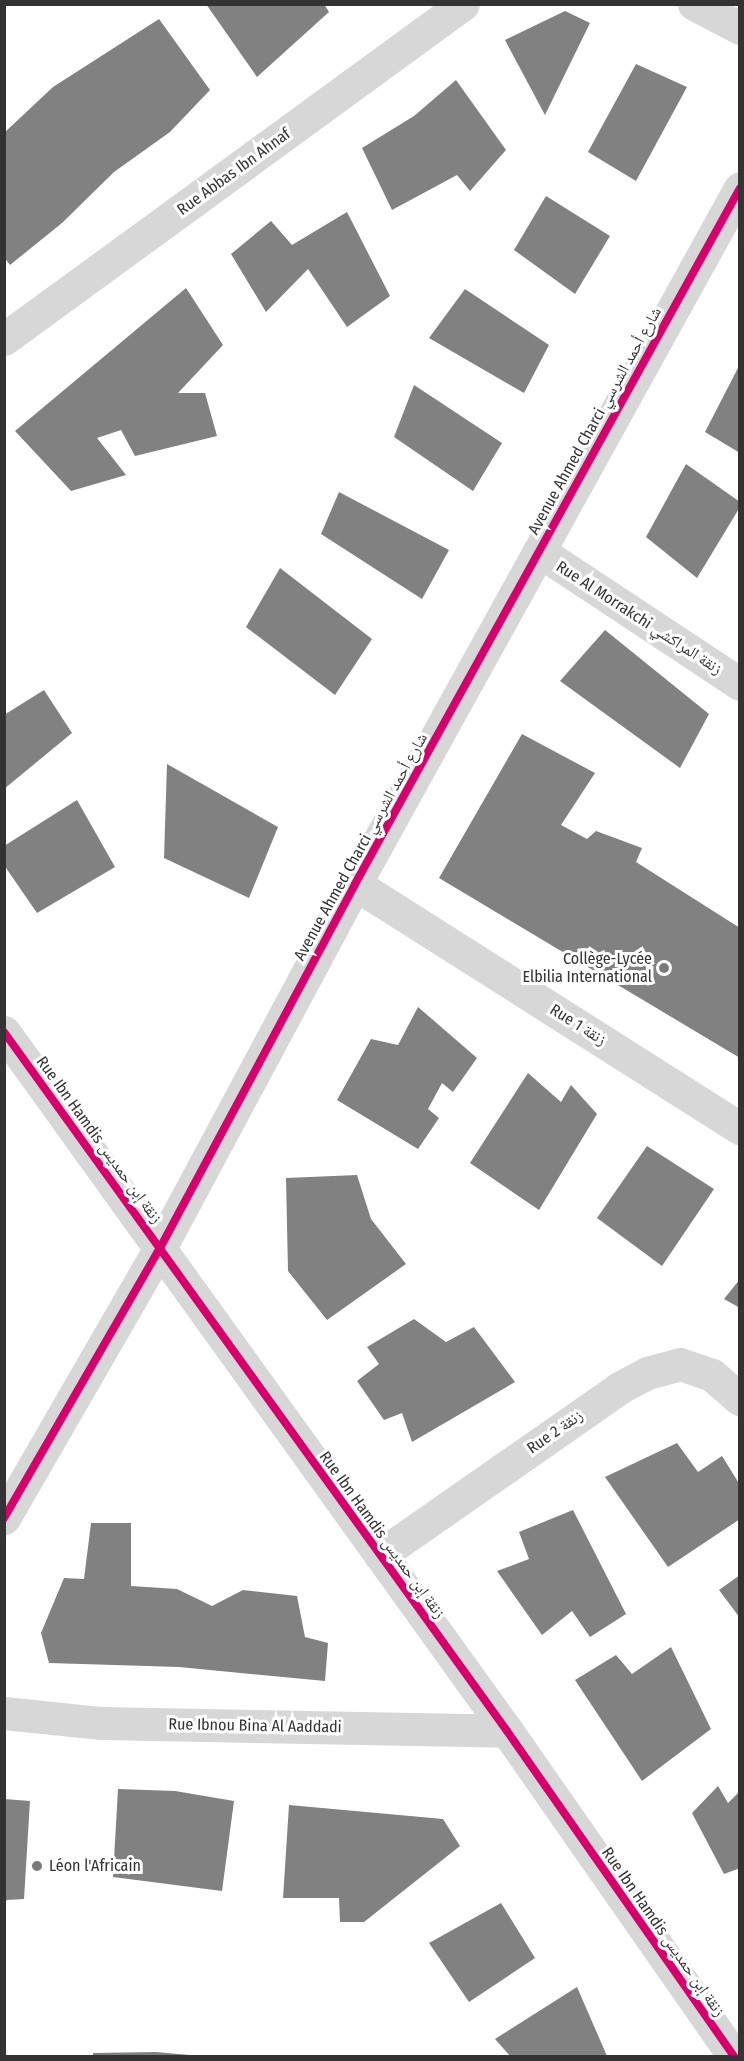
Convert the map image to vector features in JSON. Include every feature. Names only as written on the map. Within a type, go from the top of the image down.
[{"type":"street","name":"Rue Abbas Ibn Ahnaf","points":[[4,339],[463,4]]},
{"type":"street","points":[[693,4],[740,28]]},
{"type":"street","name":"Avenue Ahmed Charci شارع أحمد الشرسي","points":[[4,1518],[160,1248],[355,885],[740,188]]},
{"type":"street","name":"Rue Al Morrakchi زنقة المراكشي","points":[[539,551],[740,684]]},
{"type":"street","name":"Rue 1 زنقة","points":[[355,885],[740,1128]]},
{"type":"street","name":"Rue Ibn Hamdis زنقة إبن حمديس","points":[[4,1032],[507,1731],[734,2056]]},
{"type":"street","name":"Rue 2 زنقة","points":[[380,1555],[619,1388],[647,1372],[680,1364],[712,1375],[740,1399]]},
{"type":"street","name":"Rue Ibnou Bina Al Aaddadi","points":[[4,1713],[101,1723],[507,1731]]},
{"type":"building","points":[[206,4],[324,4],[329,12],[257,77]]},
{"type":"building","points":[[565,11],[590,23],[545,115],[505,40]]},
{"type":"building","points":[[159,19],[210,90],[170,132],[114,172],[62,223],[10,265],[4,257],[4,133],[53,87]]},
{"type":"building","points":[[636,64],[687,87],[636,181],[588,152]]},
{"type":"building","points":[[456,80],[506,150],[470,191],[457,175],[392,210],[362,148],[414,116]]},
{"type":"building","points":[[546,196],[610,236],[575,294],[514,250]]},
{"type":"building","points":[[347,212],[390,296],[347,327],[308,269],[266,312],[231,254],[271,221],[292,245]]},
{"type":"building","points":[[186,288],[223,345],[178,393],[205,393],[217,436],[135,456],[121,430],[97,438],[126,475],[71,491],[15,431]]},
{"type":"building","points":[[465,289],[549,345],[524,393],[429,338]]},
{"type":"building","points":[[740,364],[740,453],[705,432]]},
{"type":"building","points":[[414,385],[502,443],[473,491],[394,437]]},
{"type":"building","points":[[686,464],[740,502],[740,507],[697,578],[646,537]]},
{"type":"building","points":[[339,492],[449,550],[422,599],[321,534]]},
{"type":"building","points":[[280,568],[372,639],[335,695],[246,627]]},
{"type":"building","points":[[605,630],[709,714],[680,768],[560,681]]},
{"type":"building","points":[[44,690],[72,733],[4,789],[4,715]]},
{"type":"building","name":"Collège-Lycée Elbilia International","points":[[522,734],[595,773],[561,825],[587,839],[596,831],[642,848],[636,862],[740,928],[740,1058],[439,878]]},
{"type":"building","points":[[167,764],[278,827],[249,898],[164,858]]},
{"type":"building","points":[[77,800],[115,867],[37,913],[4,865],[4,846]]},
{"type":"building","points":[[418,1007],[477,1058],[453,1092],[442,1083],[428,1109],[439,1118],[418,1149],[337,1100],[371,1039],[398,1045]]},
{"type":"building","points":[[528,1073],[561,1102],[571,1085],[597,1114],[539,1210],[470,1163]]},
{"type":"building","points":[[647,1146],[714,1189],[662,1266],[597,1218]]},
{"type":"building","points":[[357,1175],[371,1219],[406,1264],[327,1320],[288,1271],[286,1178]]},
{"type":"building","points":[[740,1279],[740,1308],[724,1299]]},
{"type":"building","points":[[414,1319],[446,1342],[474,1327],[515,1382],[412,1442],[402,1413],[384,1420],[357,1381],[379,1364],[367,1347]]},
{"type":"building","points":[[677,1443],[698,1472],[722,1456],[740,1485],[740,1519],[668,1567],[605,1477]]},
{"type":"building","points":[[573,1510],[626,1614],[590,1637],[572,1611],[542,1635],[497,1571],[529,1559],[519,1532]]},
{"type":"building","points":[[91,1523],[131,1523],[131,1586],[177,1589],[212,1606],[243,1590],[297,1596],[305,1637],[328,1643],[325,1681],[179,1667],[49,1663],[41,1633],[64,1578],[84,1579]]},
{"type":"building","points":[[740,1575],[740,1618],[719,1590]]},
{"type":"building","points":[[671,1647],[711,1729],[642,1781],[575,1680],[616,1655],[632,1674]]},
{"type":"building","points":[[718,1786],[728,1803],[740,1791],[740,1868],[724,1874],[692,1813]]},
{"type":"building","points":[[118,1789],[175,1791],[234,1801],[222,1891],[113,1877]]},
{"type":"building","points":[[4,1799],[30,1801],[24,1899],[7,1900],[4,1903]]},
{"type":"building","points":[[289,1805],[443,1819],[460,1846],[364,1922],[340,1922],[339,1898],[283,1898]]},
{"type":"building","points":[[501,1903],[535,1958],[469,2002],[429,1943]]},
{"type":"building","points":[[577,1987],[607,2056],[510,2056],[495,2039]]},
{"type":"building","points":[[156,2052],[201,2056],[93,2056],[93,2053]]},
{"type":"cycle path","points":[[4,1518],[160,1248],[355,884],[740,188]]},
{"type":"cycle path","points":[[4,1032],[507,1731],[734,2056]]},
{"type":"place","name":"Collège-Lycée Elbilia International","points":[[664,968]]},
{"type":"place","name":"Léon l'Africain","points":[[37,1866]]}]
